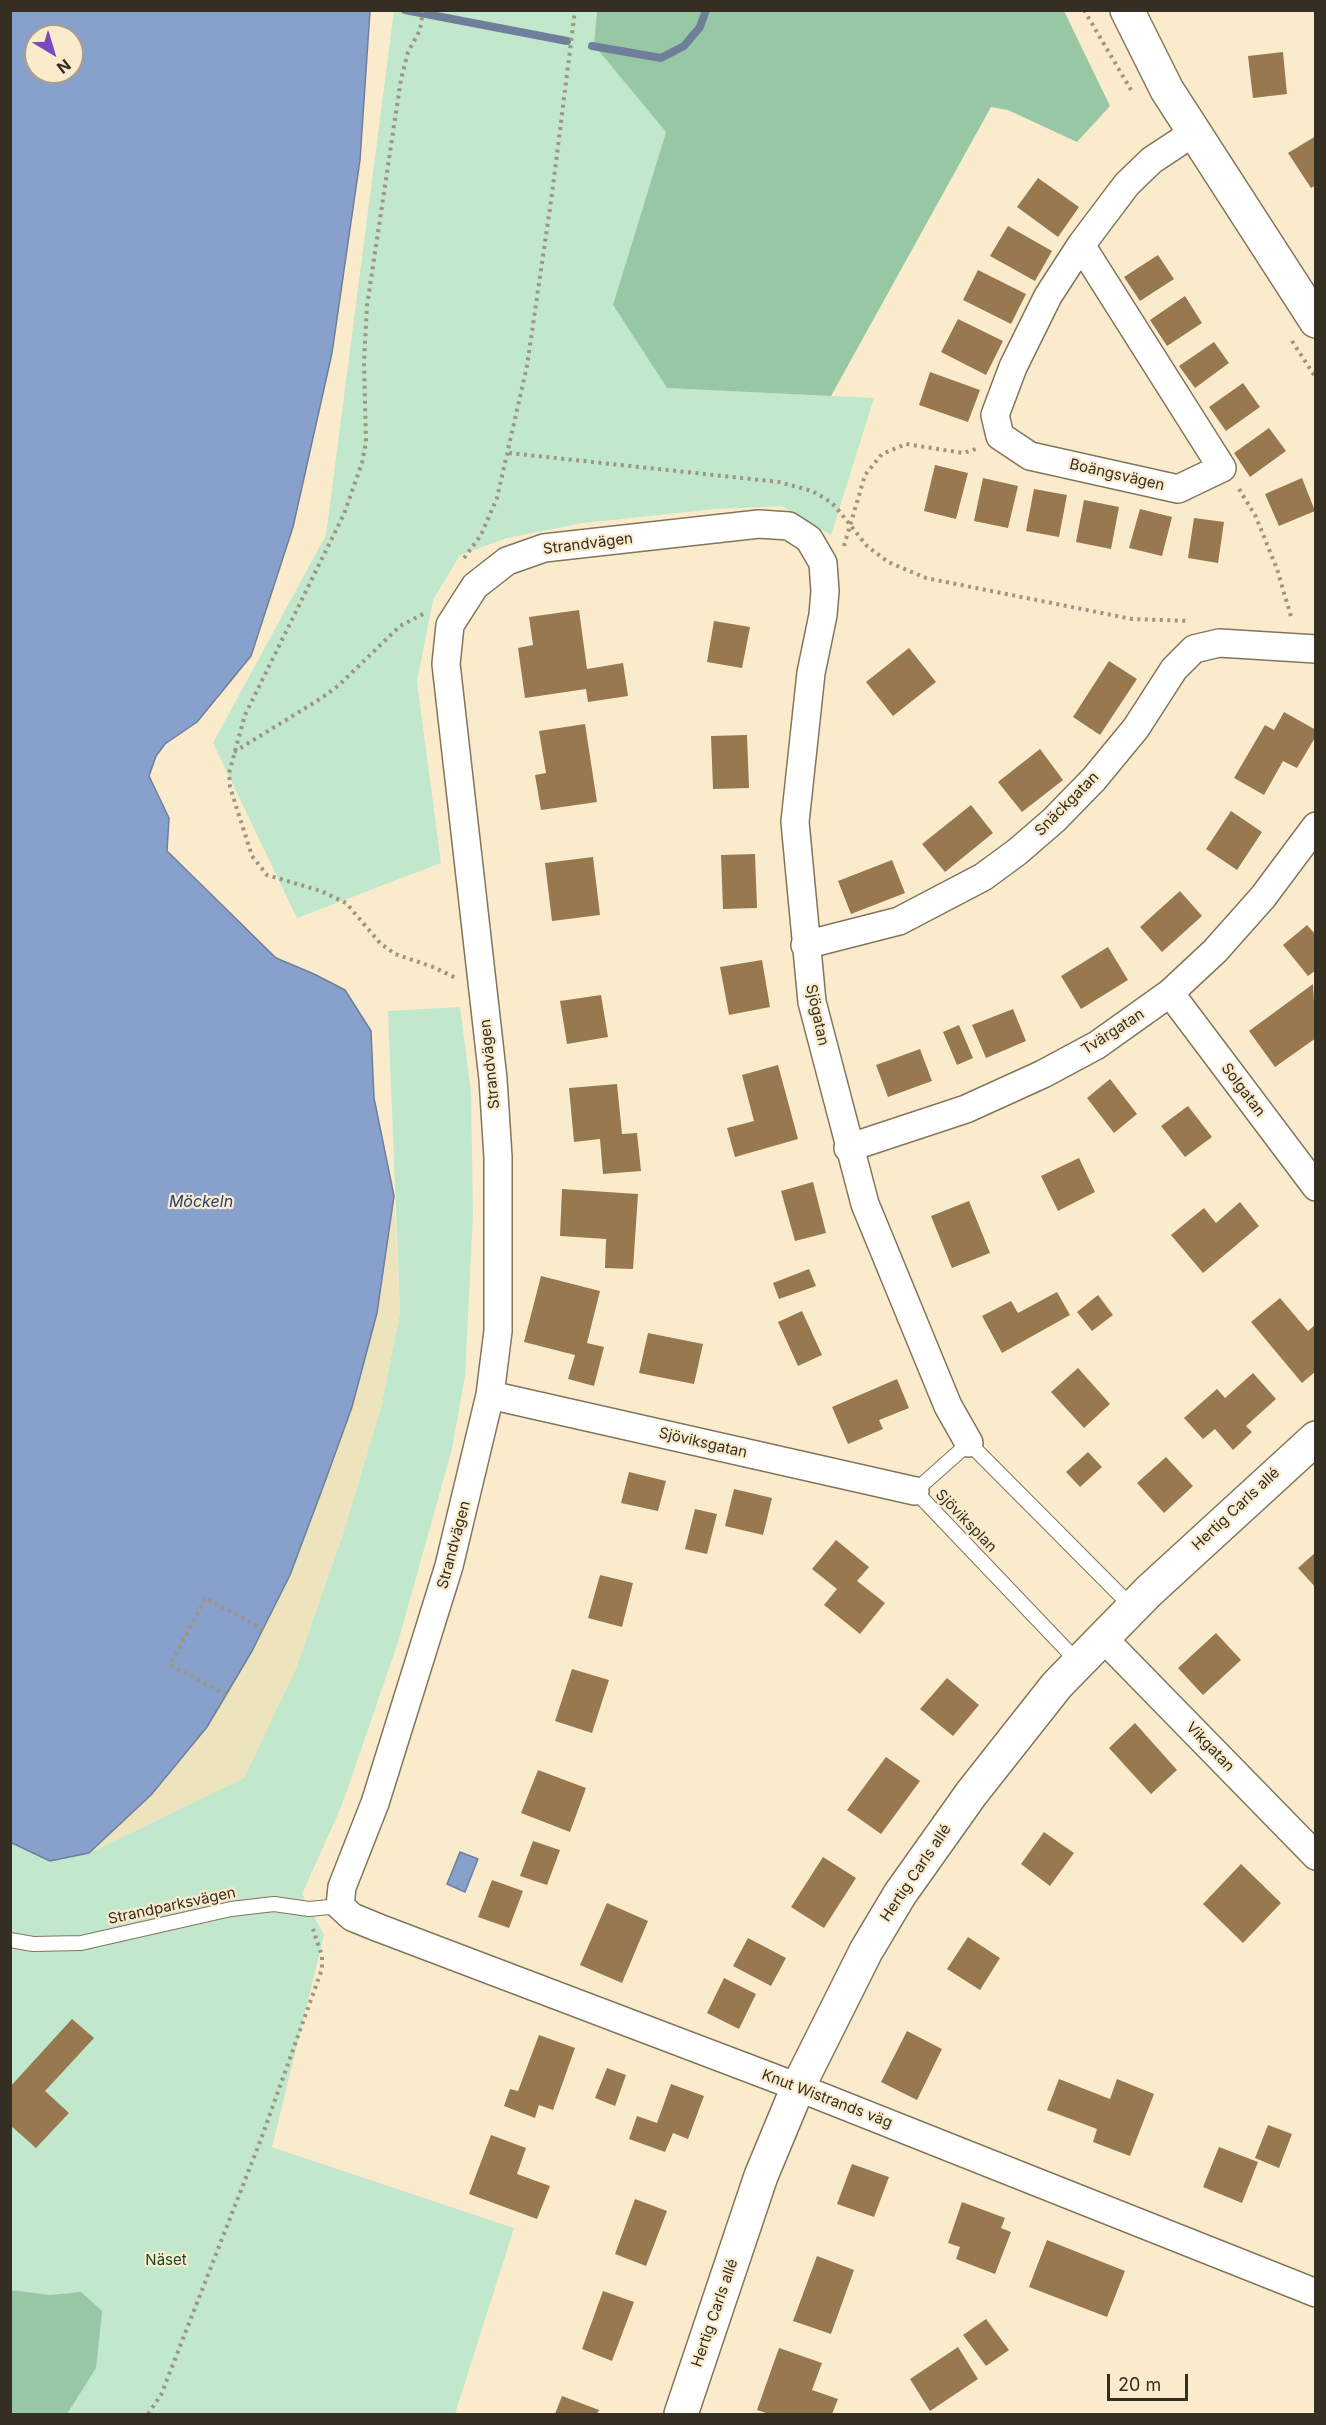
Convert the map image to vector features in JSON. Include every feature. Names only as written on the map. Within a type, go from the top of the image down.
[{"type":"street","points":[[1126,10],[1167,90],[1193,133],[1316,321]]},
{"type":"street","points":[[1000,436],[995,415],[1012,367],[1048,296],[1127,184],[1152,160],[1193,133]]},
{"type":"street","points":[[1082,245],[1222,468]]},
{"type":"street","name":"Boängsvägen","points":[[1000,436],[1030,456],[1178,489],[1222,468]]},
{"type":"street","name":"Strandvägen","points":[[340,1906],[342,1887],[375,1803],[450,1566],[490,1395],[498,1331],[498,1157],[493,1079],[446,664],[450,625],[475,586],[507,561],[544,548],[759,524],[789,526],[809,539],[823,568]]},
{"type":"street","name":"Sjögatan","points":[[823,568],[823,615],[811,673],[795,822],[812,1002],[865,1204],[948,1406],[969,1443]]},
{"type":"street","name":"Snäckgatan","points":[[805,945],[899,921],[982,877],[1017,852],[1054,820],[1094,779],[1136,728],[1174,669],[1194,649],[1219,644],[1303,648]]},
{"type":"street","name":"Tvärgatan","points":[[849,1148],[966,1109],[1043,1074],[1097,1045],[1170,993],[1215,951],[1263,897],[1316,826]]},
{"type":"street","name":"Solgatan","points":[[1170,993],[1316,1188]]},
{"type":"street","name":"Sjöviksgatan","points":[[490,1395],[915,1491]]},
{"type":"street","name":"Hertig Carls allé","points":[[681,2415],[761,2176],[798,2087],[866,1951],[900,1894],[1020,1731],[1057,1685],[1217,1526],[1316,1438]]},
{"type":"street","name":"Vikgatan","points":[[1104,1639],[1316,1856]]},
{"type":"street","name":"Knut Wistrands väg","points":[[340,1906],[352,1917],[379,1928],[798,2087],[1316,2293]]},
{"type":"lane","name":"Sjöviksplan","points":[[969,1443],[915,1491],[1079,1663]]},
{"type":"lane","points":[[969,1443],[1133,1608]]},
{"type":"lane","name":"Strandparksvägen","points":[[10,1940],[33,1944],[81,1943],[231,1909],[274,1904],[309,1909],[340,1906]]},
{"type":"path","points":[[423,10],[420,30],[408,52],[401,79],[367,306],[364,362],[366,442],[362,463],[344,514],[245,715],[229,773],[230,787],[252,856],[260,868],[275,879],[321,891],[346,903],[380,943],[395,954],[433,967],[459,980],[457,969]]},
{"type":"path","points":[[462,562],[481,535],[497,498],[509,453],[530,343],[575,10]]},
{"type":"path","points":[[823,568],[843,548],[865,475],[882,453],[906,444],[963,453],[972,452],[1000,436]]},
{"type":"path","points":[[509,453],[779,482],[812,491],[826,499],[835,506],[867,546],[888,562],[926,578],[1132,619],[1156,622],[1201,621]]},
{"type":"path","points":[[1222,468],[1257,517],[1303,648]]},
{"type":"path","points":[[234,752],[338,686],[400,626],[429,612],[426,619]]},
{"type":"path","points":[[1280,619],[1299,619]]},
{"type":"path","points":[[226,1695],[170,1665],[206,1598],[263,1629]]},
{"type":"path","points":[[147,2415],[161,2395],[261,2139],[322,1968],[322,1956],[309,1909]]},
{"type":"green space","points":[[394,11],[597,11],[595,45],[666,132],[613,305],[667,388],[874,398],[831,535],[782,506],[715,509],[583,523],[507,538],[460,555],[433,600],[417,682],[441,863],[297,918],[213,743],[326,535]]},
{"type":"green space","points":[[597,11],[1064,11],[1110,106],[1077,142],[1008,110],[991,107],[831,396],[667,388],[613,305],[666,132],[594,45]]},
{"type":"green space","name":"Näset","points":[[460,1007],[471,1092],[473,1215],[465,1376],[452,1449],[398,1642],[342,1805],[302,1894],[324,1935],[272,2147],[514,2228],[455,2414],[11,2414],[10,1842],[50,1861],[89,1853],[244,1778],[296,1668],[343,1534],[381,1407],[400,1312],[388,1011]]},
{"type":"green space","points":[[10,2290],[50,2295],[81,2292],[102,2311],[96,2368],[67,2414],[11,2414]]},
{"type":"sand","points":[[394,1196],[400,1312],[381,1407],[343,1534],[296,1668],[244,1778],[89,1853],[151,1795],[207,1727],[252,1651],[290,1575],[352,1407],[377,1313]]},
{"type":"water","name":"Möckeln","points":[[10,11],[370,11],[360,160],[332,353],[293,527],[251,656],[197,722],[165,744],[156,756],[149,776],[169,818],[167,851],[276,958],[345,990],[371,1031],[374,1098],[394,1196],[377,1313],[352,1407],[290,1575],[252,1651],[207,1727],[151,1795],[89,1853],[50,1861],[10,1842]]},
{"type":"water","points":[[460,1852],[478,1859],[465,1892],[447,1884]]},
{"type":"building","points":[[1283,52],[1287,94],[1253,98],[1248,56]]},
{"type":"building","points":[[1316,136],[1316,185],[1311,188],[1288,153]]},
{"type":"building","points":[[1038,178],[1079,207],[1058,237],[1017,207]]},
{"type":"building","points":[[1008,226],[1052,251],[1035,281],[990,256]]},
{"type":"building","points":[[1158,255],[1174,279],[1140,301],[1124,277]]},
{"type":"building","points":[[978,270],[1026,294],[1011,324],[963,300]]},
{"type":"building","points":[[1185,296],[1202,323],[1167,346],[1150,320]]},
{"type":"building","points":[[958,319],[1003,341],[986,375],[941,352]]},
{"type":"building","points":[[1214,342],[1229,363],[1195,388],[1179,366]]},
{"type":"building","points":[[930,372],[980,390],[968,422],[919,405]]},
{"type":"building","points":[[1243,383],[1260,407],[1226,431],[1209,407]]},
{"type":"building","points":[[1269,428],[1286,451],[1250,477],[1234,453]]},
{"type":"building","points":[[935,465],[968,473],[956,519],[924,511]]},
{"type":"building","points":[[983,478],[1018,486],[1008,528],[974,521]]},
{"type":"building","points":[[1302,478],[1315,511],[1279,526],[1265,494]]},
{"type":"building","points":[[1034,489],[1067,495],[1059,537],[1026,531]]},
{"type":"building","points":[[1084,500],[1119,507],[1111,549],[1076,542]]},
{"type":"building","points":[[1140,509],[1172,517],[1162,556],[1129,548]]},
{"type":"building","points":[[1194,518],[1224,522],[1218,563],[1188,558]]},
{"type":"building","points":[[579,610],[587,669],[623,663],[628,696],[588,702],[586,689],[525,698],[518,648],[533,645],[529,617]]},
{"type":"building","points":[[714,621],[750,627],[742,668],[707,662]]},
{"type":"building","points":[[909,648],[936,682],[893,716],[866,682]]},
{"type":"building","points":[[1109,661],[1137,679],[1100,735],[1073,717]]},
{"type":"building","points":[[1284,712],[1316,730],[1316,736],[1297,768],[1283,761],[1264,795],[1234,778],[1265,725],[1274,730]]},
{"type":"building","points":[[585,724],[597,802],[541,810],[535,775],[546,773],[539,731]]},
{"type":"building","points":[[747,735],[749,788],[713,789],[711,736]]},
{"type":"building","points":[[1040,749],[1063,780],[1022,812],[998,782]]},
{"type":"building","points":[[971,805],[993,833],[945,872],[922,844]]},
{"type":"building","points":[[1231,811],[1262,832],[1237,870],[1206,849]]},
{"type":"building","points":[[755,854],[757,908],[723,909],[721,855]]},
{"type":"building","points":[[593,857],[600,915],[552,921],[545,863]]},
{"type":"building","points":[[892,860],[905,893],[851,914],[838,881]]},
{"type":"building","points":[[1180,891],[1202,916],[1162,952],[1140,927]]},
{"type":"building","points":[[1307,925],[1316,935],[1316,970],[1308,976],[1283,945]]},
{"type":"building","points":[[1108,947],[1128,980],[1081,1009],[1061,976]]},
{"type":"building","points":[[762,960],[770,1007],[729,1015],[720,967]]},
{"type":"building","points":[[1313,984],[1316,1038],[1275,1067],[1249,1031]]},
{"type":"building","points":[[601,995],[608,1037],[567,1044],[560,1001]]},
{"type":"building","points":[[1013,1009],[1026,1041],[986,1058],[972,1025]]},
{"type":"building","points":[[959,1025],[973,1058],[957,1065],[943,1032]]},
{"type":"building","points":[[920,1049],[932,1081],[888,1097],[876,1065]]},
{"type":"building","points":[[778,1065],[798,1139],[735,1157],[727,1128],[754,1121],[742,1075]]},
{"type":"building","points":[[1110,1079],[1137,1114],[1114,1133],[1087,1098]]},
{"type":"building","points":[[617,1084],[622,1134],[637,1133],[641,1171],[603,1174],[600,1139],[574,1142],[569,1088]]},
{"type":"building","points":[[1188,1106],[1212,1137],[1185,1157],[1161,1126]]},
{"type":"building","points":[[1079,1158],[1095,1192],[1058,1211],[1041,1176]]},
{"type":"building","points":[[813,1182],[826,1233],[795,1241],[781,1191]]},
{"type":"building","points":[[562,1189],[638,1194],[633,1269],[605,1268],[606,1239],[560,1236]]},
{"type":"building","points":[[969,1201],[990,1253],[952,1268],[931,1216]]},
{"type":"building","points":[[1240,1202],[1259,1226],[1203,1273],[1171,1235],[1204,1208],[1216,1223]]},
{"type":"building","points":[[809,1269],[816,1286],[779,1299],[773,1283]]},
{"type":"building","points":[[541,1276],[600,1291],[587,1343],[604,1347],[594,1386],[568,1379],[575,1355],[524,1342]]},
{"type":"building","points":[[1057,1292],[1070,1315],[1002,1353],[982,1316],[1011,1301],[1018,1313]]},
{"type":"building","points":[[1098,1295],[1113,1315],[1092,1331],[1077,1312]]},
{"type":"building","points":[[1280,1298],[1308,1331],[1316,1324],[1316,1371],[1302,1383],[1251,1322]]},
{"type":"building","points":[[802,1311],[822,1355],[798,1366],[778,1322]]},
{"type":"building","points":[[648,1333],[703,1344],[694,1384],[639,1373]]},
{"type":"building","points":[[1078,1368],[1110,1404],[1084,1428],[1051,1392]]},
{"type":"building","points":[[1253,1373],[1276,1399],[1246,1426],[1252,1432],[1233,1450],[1215,1429],[1203,1439],[1184,1418],[1217,1389],[1225,1398]]},
{"type":"building","points":[[897,1379],[909,1408],[879,1420],[883,1429],[848,1444],[832,1407]]},
{"type":"building","points":[[1088,1452],[1102,1467],[1080,1487],[1066,1472]]},
{"type":"building","points":[[1166,1457],[1193,1486],[1164,1513],[1137,1483]]},
{"type":"building","points":[[629,1472],[666,1481],[658,1511],[621,1503]]},
{"type":"building","points":[[734,1489],[772,1498],[763,1535],[725,1526]]},
{"type":"building","points":[[695,1509],[717,1514],[707,1554],[685,1549]]},
{"type":"building","points":[[836,1540],[869,1567],[857,1581],[885,1603],[860,1634],[824,1605],[837,1589],[812,1569]]},
{"type":"building","points":[[1316,1552],[1316,1588],[1298,1568]]},
{"type":"building","points":[[600,1575],[633,1583],[622,1627],[588,1618]]},
{"type":"building","points":[[1216,1633],[1241,1660],[1203,1695],[1178,1668]]},
{"type":"building","points":[[572,1669],[609,1680],[592,1733],[555,1721]]},
{"type":"building","points":[[947,1678],[979,1705],[953,1736],[920,1709]]},
{"type":"building","points":[[1135,1723],[1177,1770],[1151,1794],[1109,1748]]},
{"type":"building","points":[[886,1757],[920,1781],[881,1834],[847,1810]]},
{"type":"building","points":[[538,1770],[586,1788],[570,1832],[521,1813]]},
{"type":"building","points":[[1044,1832],[1074,1853],[1050,1886],[1021,1864]]},
{"type":"building","points":[[533,1841],[560,1850],[547,1885],[520,1876]]},
{"type":"building","points":[[823,1857],[856,1878],[824,1928],[791,1907]]},
{"type":"building","points":[[1241,1864],[1281,1903],[1243,1943],[1203,1904]]},
{"type":"building","points":[[492,1880],[523,1891],[509,1928],[478,1917]]},
{"type":"building","points":[[607,1903],[648,1921],[622,1983],[580,1965]]},
{"type":"building","points":[[968,1937],[1000,1958],[980,1990],[947,1969]]},
{"type":"building","points":[[748,1938],[786,1958],[771,1986],[733,1966]]},
{"type":"building","points":[[724,1978],[756,1994],[739,2029],[707,2013]]},
{"type":"building","points":[[72,2019],[94,2038],[45,2091],[69,2113],[36,2148],[10,2125],[10,2087]]},
{"type":"building","points":[[907,2031],[942,2049],[917,2100],[881,2082]]},
{"type":"building","points":[[539,2035],[575,2048],[553,2110],[539,2105],[535,2118],[504,2106],[510,2089],[518,2091]]},
{"type":"building","points":[[607,2068],[626,2075],[615,2106],[595,2098]]},
{"type":"building","points":[[1059,2079],[1110,2099],[1117,2079],[1154,2094],[1130,2156],[1093,2142],[1097,2129],[1047,2110]]},
{"type":"building","points":[[671,2084],[704,2096],[688,2139],[673,2133],[665,2152],[629,2139],[637,2116],[657,2123]]},
{"type":"building","points":[[1268,2125],[1292,2134],[1279,2168],[1255,2158]]},
{"type":"building","points":[[491,2135],[526,2148],[517,2174],[550,2186],[537,2219],[469,2194]]},
{"type":"building","points":[[1219,2147],[1258,2162],[1242,2203],[1203,2187]]},
{"type":"building","points":[[852,2164],[889,2177],[874,2217],[837,2204]]},
{"type":"building","points":[[635,2199],[667,2211],[646,2266],[615,2254]]},
{"type":"building","points":[[962,2202],[1005,2218],[1001,2228],[1011,2232],[995,2274],[956,2259],[960,2247],[948,2243]]},
{"type":"building","points":[[1047,2240],[1125,2271],[1107,2317],[1029,2287]]},
{"type":"building","points":[[817,2256],[854,2270],[831,2334],[793,2321]]},
{"type":"building","points":[[603,2291],[634,2302],[612,2361],[582,2349]]},
{"type":"building","points":[[986,2319],[1009,2350],[986,2366],[963,2335]]},
{"type":"building","points":[[958,2347],[978,2379],[930,2411],[910,2379]]},
{"type":"building","points":[[779,2348],[822,2363],[812,2390],[838,2399],[832,2414],[769,2414],[757,2410]]},
{"type":"building","points":[[562,2396],[599,2410],[597,2414],[555,2414]]},
{"type":"waterway","points":[[405,10],[567,41]]},
{"type":"waterway","points":[[592,46],[661,58],[684,46],[700,27],[706,10]]}]
